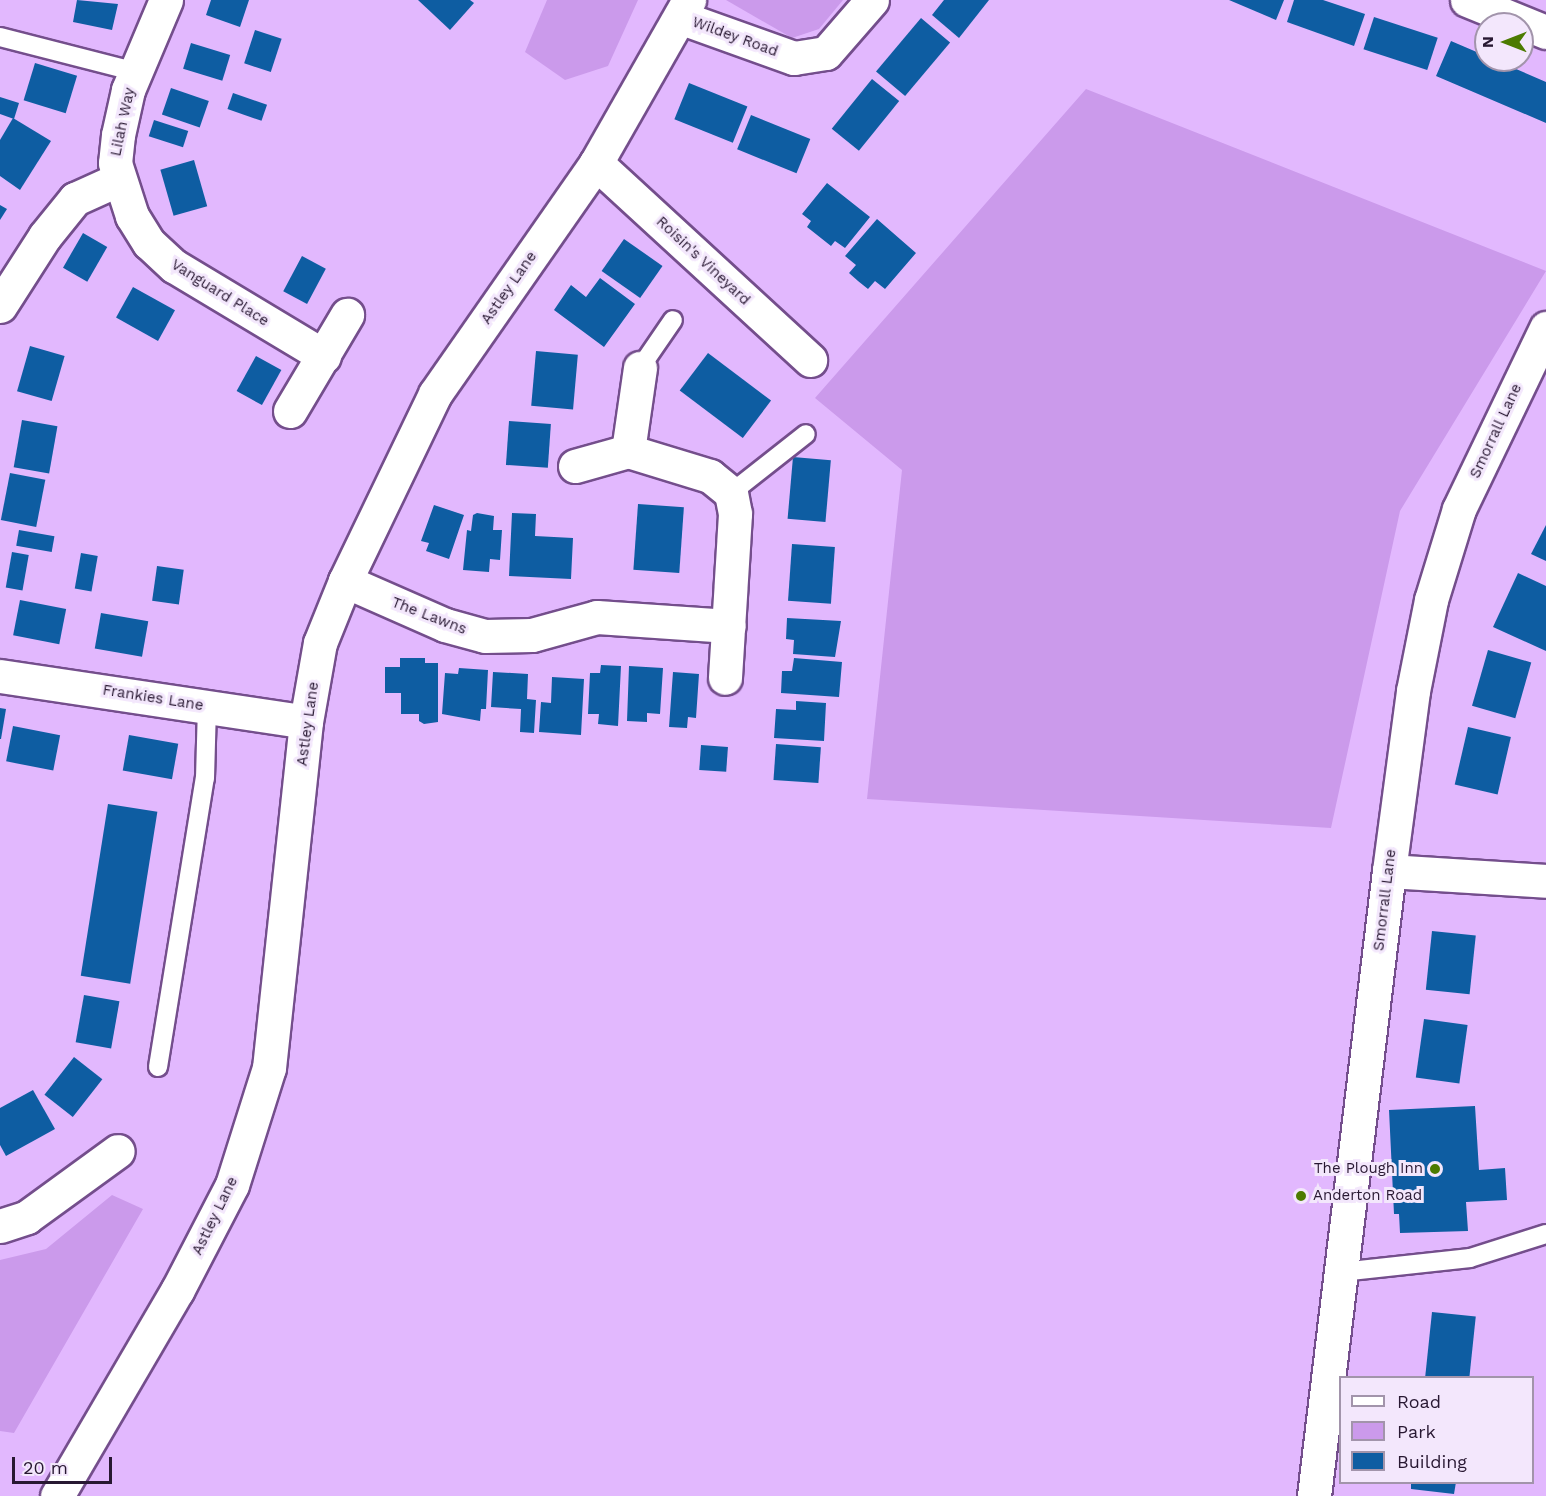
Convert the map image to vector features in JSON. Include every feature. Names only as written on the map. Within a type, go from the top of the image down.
[{"type":"street","name":"Lilah Way","points":[[0,306],[45,236],[75,199],[119,179],[115,163],[118,135],[128,90],[166,0]]},
{"type":"street","name":"Wildey Road","points":[[686,9],[794,58],[826,53],[872,0]]},
{"type":"street","points":[[1467,0],[1543,22]]},
{"type":"street","name":"Astley Lane","points":[[57,1496],[177,1291],[232,1185],[269,1068],[306,722],[320,643],[345,581],[435,393],[596,163],[686,9]]},
{"type":"street","name":"Roisin's Vineyard","points":[[596,163],[810,360]]},
{"type":"street","name":"Vanguard Place","points":[[119,179],[132,216],[149,243],[174,266],[324,356]]},
{"type":"street","points":[[290,411],[347,315]]},
{"type":"street","name":"Smorrall Lane","points":[[1314,1496],[1389,871],[1413,691],[1431,600],[1459,509],[1546,328]]},
{"type":"street","points":[[628,451],[640,368]]},
{"type":"street","points":[[575,466],[628,451],[710,477],[731,494],[735,514],[725,678]]},
{"type":"street","name":"The Lawns","points":[[345,581],[445,625],[484,636],[532,635],[597,617],[729,626]]},
{"type":"street","name":"Frankies Lane","points":[[0,676],[306,722]]},
{"type":"street","points":[[1389,871],[1546,881]]},
{"type":"street","points":[[0,1226],[27,1217],[118,1151]]},
{"type":"lane","points":[[0,37],[136,72]]},
{"type":"lane","points":[[640,368],[673,320]]},
{"type":"lane","points":[[731,494],[806,434]]},
{"type":"lane","points":[[158,1067],[205,778],[207,707]]},
{"type":"lane","points":[[1341,1272],[1470,1258],[1546,1234]]},
{"type":"green space","points":[[547,0],[638,0],[608,66],[565,80],[525,52]]},
{"type":"green space","points":[[726,0],[843,0],[819,29],[792,38]]},
{"type":"green space","points":[[1086,89],[1546,271],[1400,511],[1331,828],[867,799],[902,470],[815,398]]},
{"type":"green space","points":[[112,1195],[143,1209],[14,1433],[0,1431],[0,1260],[46,1249]]},
{"type":"building","points":[[77,0],[118,4],[112,30],[73,22]]},
{"type":"building","points":[[211,0],[249,0],[240,27],[206,15]]},
{"type":"building","points":[[418,0],[470,0],[474,3],[450,30]]},
{"type":"building","points":[[944,0],[989,0],[959,38],[932,15]]},
{"type":"building","points":[[1229,0],[1284,0],[1276,20]]},
{"type":"building","points":[[1294,0],[1323,0],[1365,14],[1354,46],[1287,22]]},
{"type":"building","points":[[1374,17],[1438,38],[1427,70],[1363,49]]},
{"type":"building","points":[[921,18],[950,42],[905,96],[876,72]]},
{"type":"building","points":[[255,30],[282,39],[271,72],[244,63]]},
{"type":"building","points":[[1451,41],[1474,51],[1474,72],[1523,72],[1546,82],[1546,123],[1436,76]]},
{"type":"building","points":[[191,43],[230,55],[222,81],[183,69]]},
{"type":"building","points":[[35,63],[77,76],[66,113],[24,100]]},
{"type":"building","points":[[872,79],[899,101],[859,151],[832,129]]},
{"type":"building","points":[[689,83],[747,107],[733,143],[674,119]]},
{"type":"building","points":[[171,88],[209,101],[200,127],[162,114]]},
{"type":"building","points":[[233,93],[267,105],[262,121],[227,109]]},
{"type":"building","points":[[0,97],[19,103],[14,119],[0,114]]},
{"type":"building","points":[[751,115],[810,139],[796,173],[737,149]]},
{"type":"building","points":[[13,118],[51,141],[20,190],[0,176],[0,140]]},
{"type":"building","points":[[154,120],[188,131],[183,147],[149,136]]},
{"type":"building","points":[[194,160],[207,206],[174,216],[160,170]]},
{"type":"building","points":[[827,183],[870,217],[845,248],[835,241],[831,246],[807,227],[811,221],[802,214]]},
{"type":"building","points":[[0,205],[7,209],[0,220]]},
{"type":"building","points":[[877,219],[916,253],[885,289],[875,281],[868,289],[849,273],[856,265],[845,256]]},
{"type":"building","points":[[83,233],[107,247],[87,282],[63,268]]},
{"type":"building","points":[[624,239],[663,266],[640,298],[602,271]]},
{"type":"building","points":[[302,256],[326,269],[307,304],[283,291]]},
{"type":"building","points":[[600,278],[635,304],[604,347],[554,310],[571,285],[586,297]]},
{"type":"building","points":[[133,287],[175,310],[158,341],[116,318]]},
{"type":"building","points":[[30,346],[65,356],[52,401],[17,391]]},
{"type":"building","points":[[536,351],[578,355],[573,409],[531,406]]},
{"type":"building","points":[[708,353],[771,401],[743,438],[680,391]]},
{"type":"building","points":[[256,356],[281,370],[262,405],[237,391]]},
{"type":"building","points":[[22,420],[57,426],[49,474],[14,467]]},
{"type":"building","points":[[509,421],[551,424],[548,468],[506,465]]},
{"type":"building","points":[[793,457],[831,460],[825,522],[788,519]]},
{"type":"building","points":[[10,473],[45,480],[36,527],[1,520]]},
{"type":"building","points":[[638,504],[684,507],[679,573],[633,570]]},
{"type":"building","points":[[434,505],[464,515],[449,559],[426,551],[429,543],[421,541]]},
{"type":"building","points":[[477,513],[494,516],[493,530],[502,530],[500,560],[490,559],[489,572],[463,570],[467,530],[471,531],[473,515]]},
{"type":"building","points":[[512,513],[536,514],[535,536],[573,538],[571,579],[509,576]]},
{"type":"building","points":[[1546,525],[1546,561],[1531,554]]},
{"type":"building","points":[[19,530],[54,536],[52,552],[16,546]]},
{"type":"building","points":[[792,544],[835,547],[831,604],[788,601]]},
{"type":"building","points":[[12,552],[29,555],[22,590],[6,587]]},
{"type":"building","points":[[81,553],[98,556],[91,591],[75,588]]},
{"type":"building","points":[[157,566],[184,570],[179,604],[152,601]]},
{"type":"building","points":[[1518,573],[1546,586],[1546,651],[1493,627]]},
{"type":"building","points":[[20,600],[66,609],[59,644],[13,635]]},
{"type":"building","points":[[101,613],[148,621],[142,657],[95,648]]},
{"type":"building","points":[[787,618],[841,621],[835,657],[793,654],[794,640],[786,639]]},
{"type":"building","points":[[1488,650],[1531,662],[1515,718],[1472,706]]},
{"type":"building","points":[[400,658],[425,658],[425,663],[438,663],[438,722],[424,724],[419,721],[419,714],[401,714],[401,693],[385,693],[385,667],[400,667]]},
{"type":"building","points":[[794,658],[842,662],[839,697],[781,693],[782,671],[792,671]]},
{"type":"building","points":[[601,665],[621,666],[618,726],[598,724],[599,714],[588,714],[590,673],[600,673]]},
{"type":"building","points":[[629,666],[663,668],[660,714],[647,713],[647,722],[627,721]]},
{"type":"building","points":[[459,668],[488,670],[486,709],[481,709],[480,721],[442,714],[445,673],[458,674]]},
{"type":"building","points":[[493,672],[528,674],[527,699],[536,700],[534,733],[520,732],[521,709],[491,707]]},
{"type":"building","points":[[673,672],[699,674],[696,718],[688,717],[687,728],[669,727]]},
{"type":"building","points":[[552,677],[584,679],[581,735],[539,732],[541,702],[551,703]]},
{"type":"building","points":[[796,701],[826,703],[824,741],[774,738],[776,709],[796,710]]},
{"type":"building","points":[[0,708],[6,709],[1,739],[0,739]]},
{"type":"building","points":[[13,726],[60,735],[53,770],[6,761]]},
{"type":"building","points":[[1468,727],[1511,737],[1498,794],[1455,784]]},
{"type":"building","points":[[129,735],[178,744],[172,779],[123,770]]},
{"type":"building","points":[[776,744],[821,747],[818,783],[773,780]]},
{"type":"building","points":[[701,745],[728,747],[726,772],[699,770]]},
{"type":"building","points":[[108,804],[157,812],[130,984],[81,976]]},
{"type":"building","points":[[1432,931],[1476,936],[1470,994],[1426,990]]},
{"type":"building","points":[[84,995],[119,1001],[111,1049],[76,1042]]},
{"type":"building","points":[[1424,1019],[1468,1025],[1459,1084],[1416,1077]]},
{"type":"building","points":[[74,1057],[102,1079],[73,1117],[44,1095]]},
{"type":"building","points":[[33,1090],[55,1129],[6,1156],[0,1145],[0,1108]]},
{"type":"building","name":"The Plough Inn","points":[[1475,1106],[1479,1170],[1505,1168],[1507,1200],[1466,1202],[1468,1231],[1400,1233],[1399,1214],[1394,1214],[1389,1110]]},
{"type":"building","points":[[1432,1312],[1476,1317],[1470,1376],[1425,1376]]},
{"type":"building","points":[[1411,1484],[1456,1484],[1454,1494],[1411,1489]]},
{"type":"place","name":"The Plough Inn","points":[[1435,1169]]},
{"type":"place","name":"Anderton Road","points":[[1301,1196]]}]
